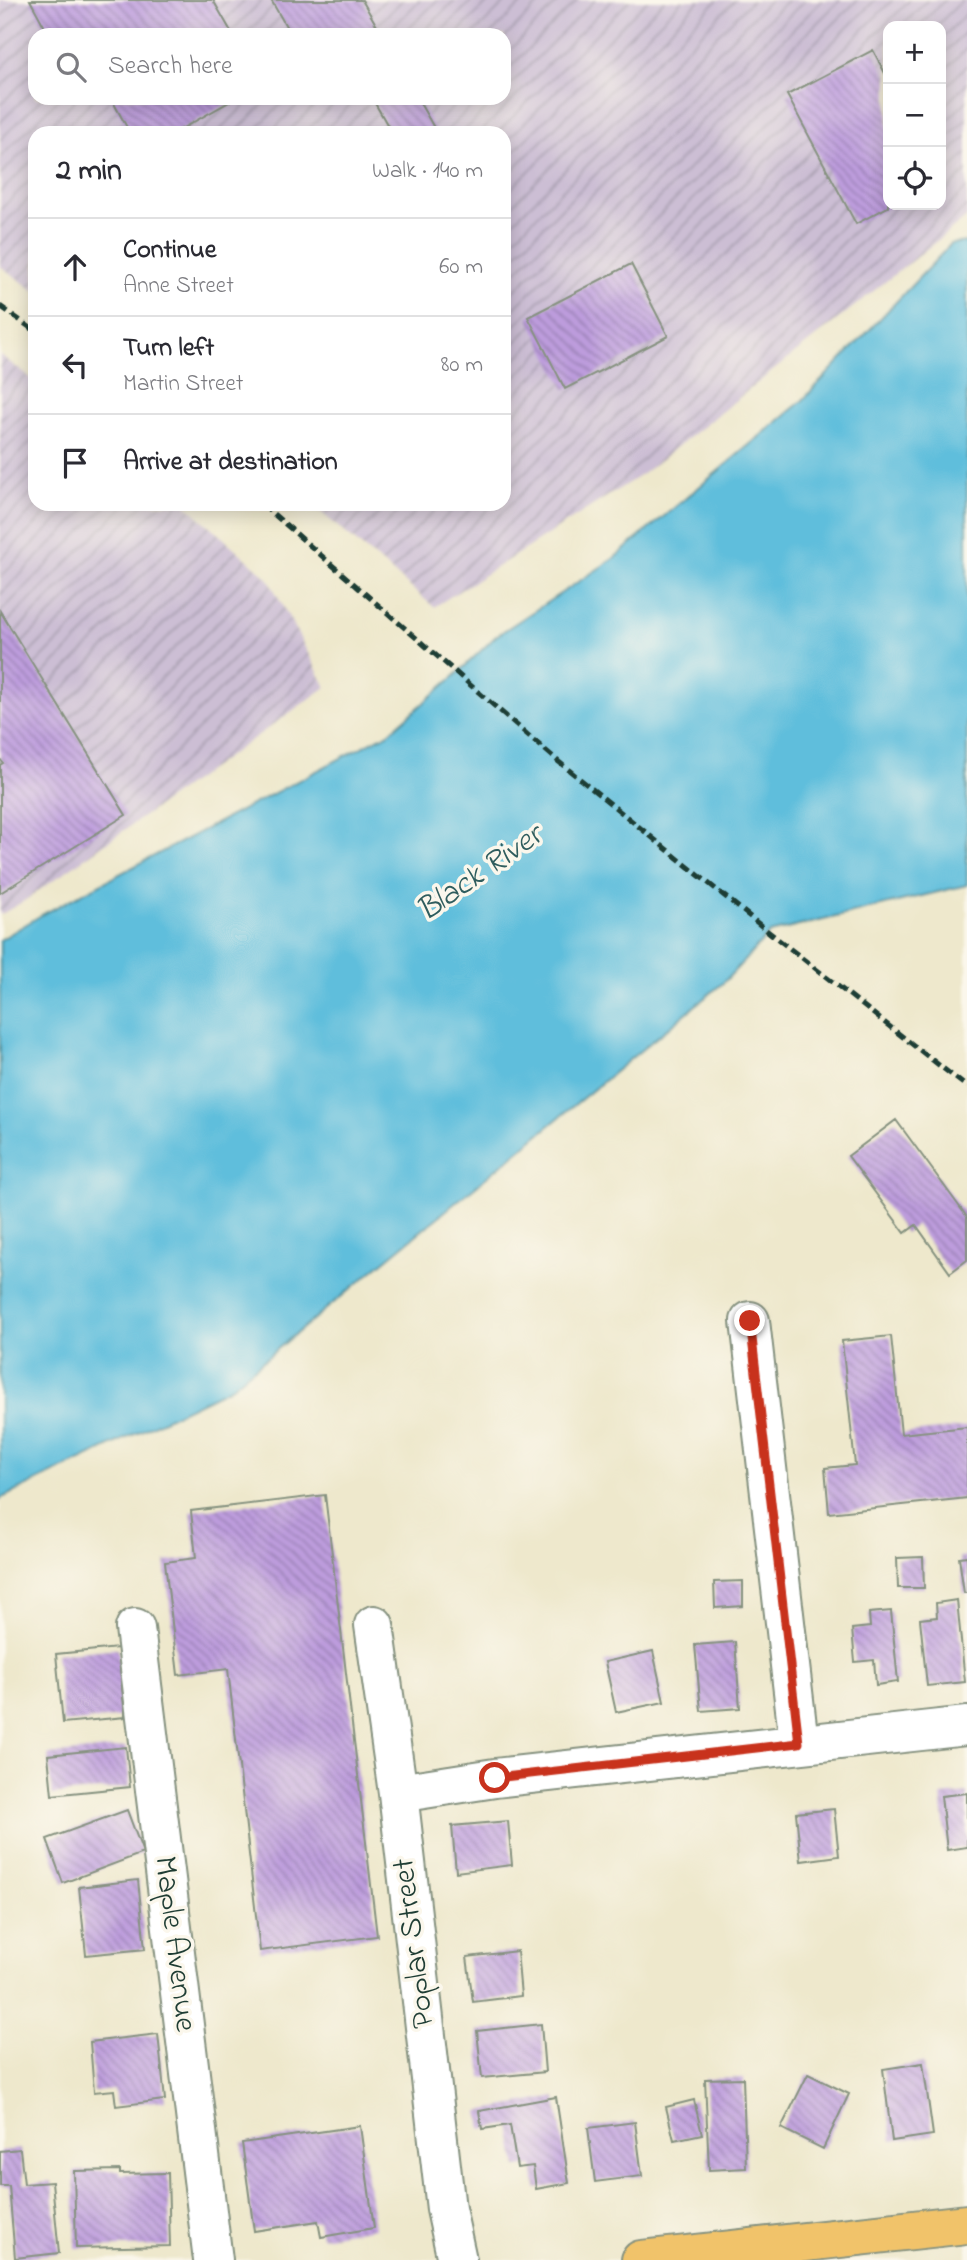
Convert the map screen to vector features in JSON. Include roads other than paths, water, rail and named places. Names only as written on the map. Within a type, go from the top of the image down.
[{"type":"main road","points":[[641,2260],[797,2251],[967,2224]]},
{"type":"street","points":[[750,1321],[799,1743]]},
{"type":"street","name":"Poplar Street","points":[[374,1625],[398,1793],[446,2208],[457,2260]]},
{"type":"street","name":"Maple Avenue","points":[[135,1628],[213,2260]]},
{"type":"street","points":[[398,1793],[495,1778],[967,1726]]},
{"type":"water","name":"Black River","points":[[967,242],[967,885],[770,933],[724,982],[230,1388],[0,1499],[0,940],[43,914],[389,733],[496,636],[613,559],[802,401],[951,244]]},
{"type":"railway","points":[[0,306],[28,326]]},
{"type":"railway","points":[[270,511],[559,762],[770,933],[967,1087]]}]
